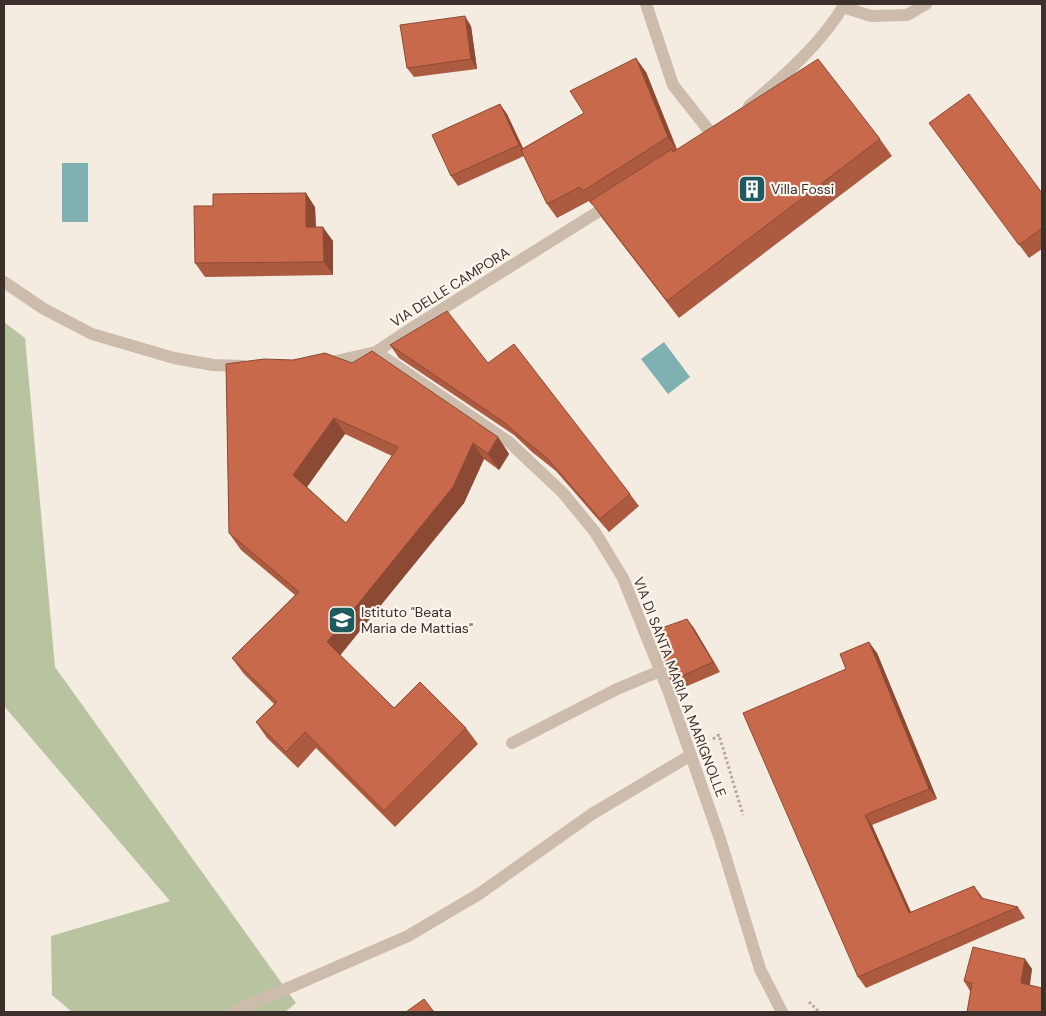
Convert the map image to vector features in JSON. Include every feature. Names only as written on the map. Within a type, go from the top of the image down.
[{"type":"street","points":[[646,4],[673,85],[713,137]]},
{"type":"street","points":[[743,112],[800,61],[834,22],[844,5],[871,16],[907,15],[926,4]]},
{"type":"street","name":"VIA DELLE CAMPORA","points":[[312,366],[376,352],[623,196]]},
{"type":"street","points":[[4,282],[44,309],[92,334],[174,358],[213,365],[258,367]]},
{"type":"street","name":"VIA DI SANTA MARIA A MARIGNOLLE","points":[[376,352],[509,442],[563,494],[595,532],[623,578],[660,671],[720,839],[760,969],[782,1012]]},
{"type":"street","points":[[512,743],[617,689],[660,671]]},
{"type":"street","points":[[233,1012],[408,936],[479,894],[592,814],[691,755]]},
{"type":"green space","points":[[4,322],[25,338],[55,667],[296,1003],[285,1012],[72,1012],[52,995],[51,936],[170,901],[4,706]]},
{"type":"water","points":[[62,163],[88,163],[88,222],[62,222]]},
{"type":"water","points":[[664,342],[690,377],[668,394],[641,359]]},
{"type":"building","points":[[465,16],[471,59],[407,68],[400,25]]},
{"type":"building","points":[[636,58],[668,137],[583,191],[580,187],[547,204],[521,150],[584,113],[570,91]]},
{"type":"building","name":"Villa Fossi","points":[[818,59],[880,139],[667,301],[590,201],[672,149],[673,152]]},
{"type":"building","points":[[969,94],[1042,193],[1042,228],[1019,245],[929,123]]},
{"type":"building","points":[[500,104],[519,145],[451,176],[432,135]]},
{"type":"building","points":[[306,193],[306,227],[323,227],[324,262],[195,263],[194,206],[213,206],[213,194]]},
{"type":"building","points":[[447,311],[488,363],[514,344],[630,494],[600,519],[547,458],[505,423],[390,345]]},
{"type":"building","points":[[372,351],[498,437],[488,454],[473,443],[453,487],[327,642],[394,708],[420,682],[466,728],[384,811],[305,732],[286,752],[256,722],[277,702],[232,658],[299,592],[229,533],[226,364],[264,359],[293,360],[325,353],[352,363]],"holes":[[[334,418],[398,447],[346,523],[293,475]]]},
{"type":"building","points":[[687,619],[713,662],[671,681],[656,630]]},
{"type":"building","points":[[869,642],[929,789],[865,815],[909,913],[974,886],[981,898],[1018,907],[858,977],[743,713],[846,669],[840,654]]},
{"type":"building","points":[[973,947],[1025,959],[1021,983],[1042,988],[1042,1012],[967,1012],[972,983],[964,981]]},
{"type":"building","points":[[424,999],[434,1012],[406,1012]]},
{"type":"place","name":"Villa Fossi","points":[[752,189]]},
{"type":"place","name":"Istituto \"Beata Maria de Mattias\"","points":[[342,620]]}]
